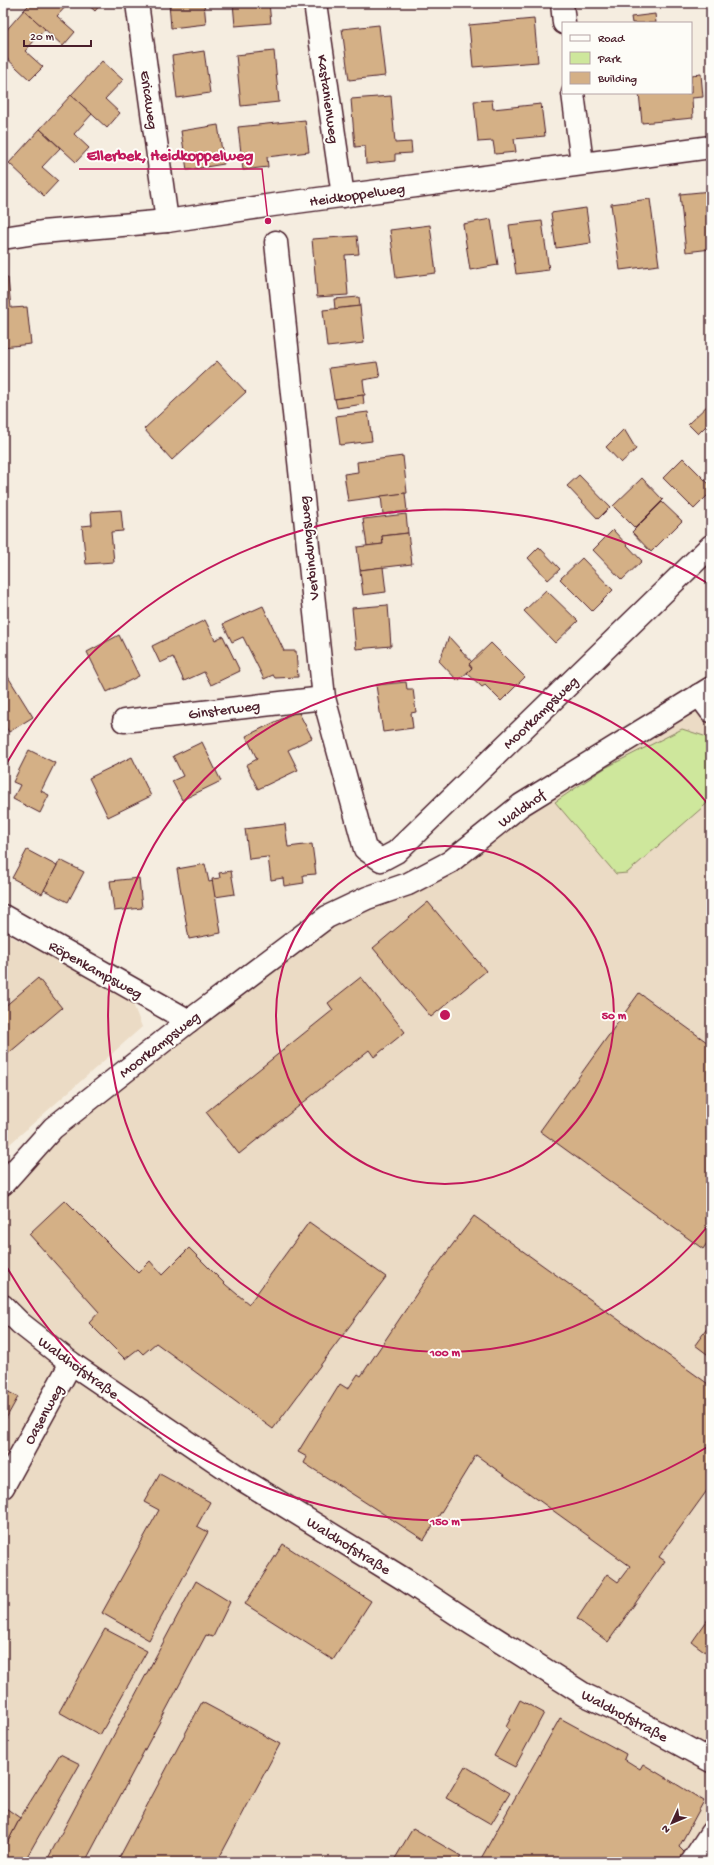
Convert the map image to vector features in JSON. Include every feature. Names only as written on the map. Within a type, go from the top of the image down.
[{"type":"street","name":"Ericaweg","points":[[137,3],[167,222]]},
{"type":"street","name":"Kastanienweg","points":[[315,3],[343,196]]},
{"type":"street","points":[[562,3],[564,22]]},
{"type":"street","points":[[573,94],[582,163]]},
{"type":"street","name":"Heidkoppelweg","points":[[3,238],[42,232],[167,222],[582,163],[711,147]]},
{"type":"street","name":"Verbindungsweg","points":[[276,242],[324,698],[365,849]]},
{"type":"street","name":"Moorkampsweg","points":[[365,849],[381,860],[396,852],[711,546]]},
{"type":"street","name":"Ginsterweg","points":[[124,721],[324,698]]},
{"type":"street","name":"Waldhof","points":[[327,917],[367,898],[408,884],[450,862],[521,805],[707,698]]},
{"type":"street","name":"Röpenkampsweg","points":[[3,916],[189,1021]]},
{"type":"street","name":"Moorkampsweg","points":[[3,1184],[53,1128],[189,1021],[327,917]]},
{"type":"street","name":"Waldhofstraße","points":[[3,1306],[20,1323],[71,1363],[243,1480],[407,1581],[573,1687],[711,1761]]},
{"type":"street","name":"Oasenweg","points":[[3,1487],[71,1363]]},
{"type":"street","points":[[692,1862],[711,1833]]},
{"type":"shaded area","points":[[711,677],[711,1862],[3,1862],[3,1190],[80,1119],[340,922],[455,865],[577,781]]},
{"type":"shaded area","points":[[3,932],[131,999],[142,1027],[3,1150]]},
{"type":"green space","points":[[682,729],[704,736],[711,742],[711,800],[627,873],[616,874],[555,802],[605,768]]},
{"type":"building","points":[[31,3],[69,3],[57,16],[75,32],[63,46],[24,10]]},
{"type":"building","points":[[86,3],[102,3],[95,11]]},
{"type":"building","points":[[169,3],[204,3],[206,24],[171,28]]},
{"type":"building","points":[[233,3],[269,3],[271,23],[235,26]]},
{"type":"building","points":[[342,3],[364,3],[342,7]]},
{"type":"building","points":[[594,3],[637,3],[594,6]]},
{"type":"building","points":[[24,10],[45,29],[25,51],[43,67],[30,80],[3,55],[3,34]]},
{"type":"building","points":[[655,14],[656,22],[632,22],[631,17]]},
{"type":"building","points":[[534,19],[538,62],[473,67],[469,25]]},
{"type":"building","points":[[379,25],[385,76],[349,80],[342,29]]},
{"type":"building","points":[[204,51],[210,93],[177,98],[172,56]]},
{"type":"building","points":[[274,51],[279,102],[241,106],[236,55]]},
{"type":"building","points":[[102,61],[123,80],[105,99],[120,113],[107,128],[71,95]]},
{"type":"building","points":[[701,74],[703,97],[692,98],[693,118],[642,123],[639,94],[692,94],[692,75]]},
{"type":"building","points":[[71,95],[92,114],[74,134],[89,148],[76,162],[40,129]]},
{"type":"building","points":[[391,96],[395,143],[411,142],[412,153],[395,154],[395,161],[366,164],[365,146],[355,147],[351,99]]},
{"type":"building","points":[[492,100],[493,109],[541,104],[545,136],[514,139],[516,152],[495,154],[493,141],[478,142],[474,101]]},
{"type":"building","points":[[305,120],[309,152],[267,157],[268,167],[243,170],[238,127]]},
{"type":"building","points":[[218,125],[224,164],[187,170],[181,131]]},
{"type":"building","points":[[40,129],[60,148],[42,167],[58,181],[44,196],[9,163]]},
{"type":"building","points":[[711,191],[711,249],[686,252],[680,194]]},
{"type":"building","points":[[650,199],[659,265],[620,270],[611,204]]},
{"type":"building","points":[[586,208],[591,243],[556,248],[551,213]]},
{"type":"building","points":[[491,219],[498,265],[470,270],[463,224]]},
{"type":"building","points":[[542,221],[549,270],[516,274],[509,225]]},
{"type":"building","points":[[430,225],[436,273],[396,278],[390,230]]},
{"type":"building","points":[[357,236],[359,254],[345,255],[348,295],[317,297],[312,239]]},
{"type":"building","points":[[3,278],[8,278],[11,308],[27,307],[31,344],[3,347]]},
{"type":"building","points":[[359,297],[360,306],[335,309],[334,299]]},
{"type":"building","points":[[360,306],[364,343],[327,347],[323,310]]},
{"type":"building","points":[[217,361],[246,392],[172,460],[144,429]]},
{"type":"building","points":[[377,362],[380,377],[363,380],[365,395],[334,399],[329,368]]},
{"type":"building","points":[[363,395],[364,404],[337,408],[335,399]]},
{"type":"building","points":[[711,402],[711,421],[698,434],[688,424]]},
{"type":"building","points":[[368,412],[372,441],[340,445],[336,416]]},
{"type":"building","points":[[624,429],[636,449],[621,463],[606,447]]},
{"type":"building","points":[[403,456],[407,493],[348,501],[344,474],[358,472],[357,462]]},
{"type":"building","points":[[683,458],[711,486],[711,492],[694,509],[663,478]]},
{"type":"building","points":[[579,475],[610,507],[598,519],[567,486]]},
{"type":"building","points":[[642,478],[663,500],[635,528],[613,506]]},
{"type":"building","points":[[405,493],[407,511],[383,514],[381,496]]},
{"type":"building","points":[[662,502],[682,521],[651,552],[632,532]]},
{"type":"building","points":[[121,510],[123,531],[111,532],[114,562],[86,564],[82,526],[92,525],[91,512]]},
{"type":"building","points":[[406,514],[408,533],[382,536],[383,544],[367,546],[363,519]]},
{"type":"building","points":[[613,530],[642,561],[622,580],[593,550]]},
{"type":"building","points":[[408,533],[412,564],[360,570],[357,547],[383,544],[382,536]]},
{"type":"building","points":[[539,547],[560,569],[548,580],[528,558]]},
{"type":"building","points":[[582,558],[613,590],[592,611],[560,579]]},
{"type":"building","points":[[383,567],[386,592],[363,595],[360,570]]},
{"type":"building","points":[[546,590],[578,621],[555,643],[524,611]]},
{"type":"building","points":[[388,605],[391,646],[356,649],[352,608]]},
{"type":"building","points":[[263,606],[284,651],[296,651],[298,677],[275,678],[273,675],[264,679],[243,637],[232,642],[223,624]]},
{"type":"building","points":[[205,620],[215,640],[223,636],[240,671],[211,685],[204,672],[184,681],[173,657],[160,663],[152,646]]},
{"type":"building","points":[[119,635],[139,676],[107,692],[87,652]]},
{"type":"building","points":[[449,637],[472,662],[469,664],[472,668],[458,681],[439,661]]},
{"type":"building","points":[[491,643],[525,677],[501,701],[485,685],[482,687],[467,673],[472,668],[469,664]]},
{"type":"building","points":[[5,672],[33,717],[9,732],[3,723],[3,674]]},
{"type":"building","points":[[406,682],[407,689],[413,689],[416,712],[411,713],[413,728],[383,732],[376,685]]},
{"type":"building","points":[[298,711],[312,738],[288,750],[298,770],[258,789],[246,765],[257,759],[246,736]]},
{"type":"building","points":[[202,742],[221,781],[182,800],[172,781],[183,776],[173,756]]},
{"type":"building","points":[[29,750],[55,763],[41,791],[49,795],[40,813],[13,799],[20,785],[13,782]]},
{"type":"building","points":[[132,757],[151,796],[108,817],[89,778]]},
{"type":"building","points":[[285,824],[288,847],[312,844],[316,874],[303,875],[304,883],[284,886],[283,878],[271,880],[268,857],[249,859],[245,829]]},
{"type":"building","points":[[27,850],[57,866],[42,894],[12,878]]},
{"type":"building","points":[[60,860],[84,872],[68,902],[44,890]]},
{"type":"building","points":[[205,864],[209,882],[213,881],[221,933],[189,939],[177,869]]},
{"type":"building","points":[[231,871],[235,894],[215,897],[212,879],[220,878],[219,873]]},
{"type":"building","points":[[139,878],[142,908],[114,911],[110,881]]},
{"type":"building","points":[[428,902],[486,971],[431,1017],[373,948]]},
{"type":"building","points":[[361,977],[405,1032],[374,1057],[369,1050],[239,1154],[206,1112],[333,1010],[328,1003]]},
{"type":"building","points":[[38,978],[62,1008],[3,1058],[3,1008]]},
{"type":"building","points":[[639,993],[711,1045],[711,1237],[703,1249],[540,1131]]},
{"type":"building","points":[[65,1200],[138,1273],[150,1261],[162,1275],[189,1248],[226,1285],[249,1304],[309,1222],[386,1277],[273,1429],[156,1343],[143,1354],[138,1349],[125,1359],[89,1323],[99,1312],[29,1234]]},
{"type":"building","points":[[474,1216],[711,1386],[711,1485],[659,1557],[665,1561],[608,1642],[577,1619],[607,1574],[618,1582],[630,1566],[476,1455],[424,1540],[304,1463],[307,1457],[298,1452],[340,1384],[348,1389],[358,1374],[361,1376],[423,1284]]},
{"type":"building","points":[[711,1323],[711,1357],[695,1345]]},
{"type":"building","points":[[3,1389],[18,1397],[3,1424]]},
{"type":"building","points":[[160,1474],[210,1502],[197,1526],[208,1532],[149,1640],[102,1613],[159,1510],[144,1502]]},
{"type":"building","points":[[283,1544],[371,1601],[333,1660],[245,1604]]},
{"type":"building","points":[[196,1581],[230,1602],[213,1637],[206,1635],[85,1862],[46,1862]]},
{"type":"building","points":[[711,1615],[711,1656],[692,1642]]},
{"type":"building","points":[[105,1629],[147,1651],[100,1735],[59,1712]]},
{"type":"building","points":[[520,1700],[544,1713],[515,1767],[494,1756],[509,1729],[506,1727]]},
{"type":"building","points":[[202,1702],[280,1744],[217,1862],[117,1862]]},
{"type":"building","points":[[560,1718],[626,1754],[624,1759],[640,1769],[643,1764],[704,1801],[679,1847],[685,1853],[679,1862],[479,1862]]},
{"type":"building","points":[[60,1754],[80,1764],[24,1862],[3,1862],[3,1851],[20,1818]]},
{"type":"building","points":[[465,1766],[510,1793],[491,1824],[446,1798]]},
{"type":"building","points":[[3,1806],[20,1818],[3,1851]]},
{"type":"building","points":[[413,1828],[461,1856],[458,1862],[393,1862]]},
{"type":"place","name":"Ellerbek, Heidkoppelweg","points":[[268,221]]}]
